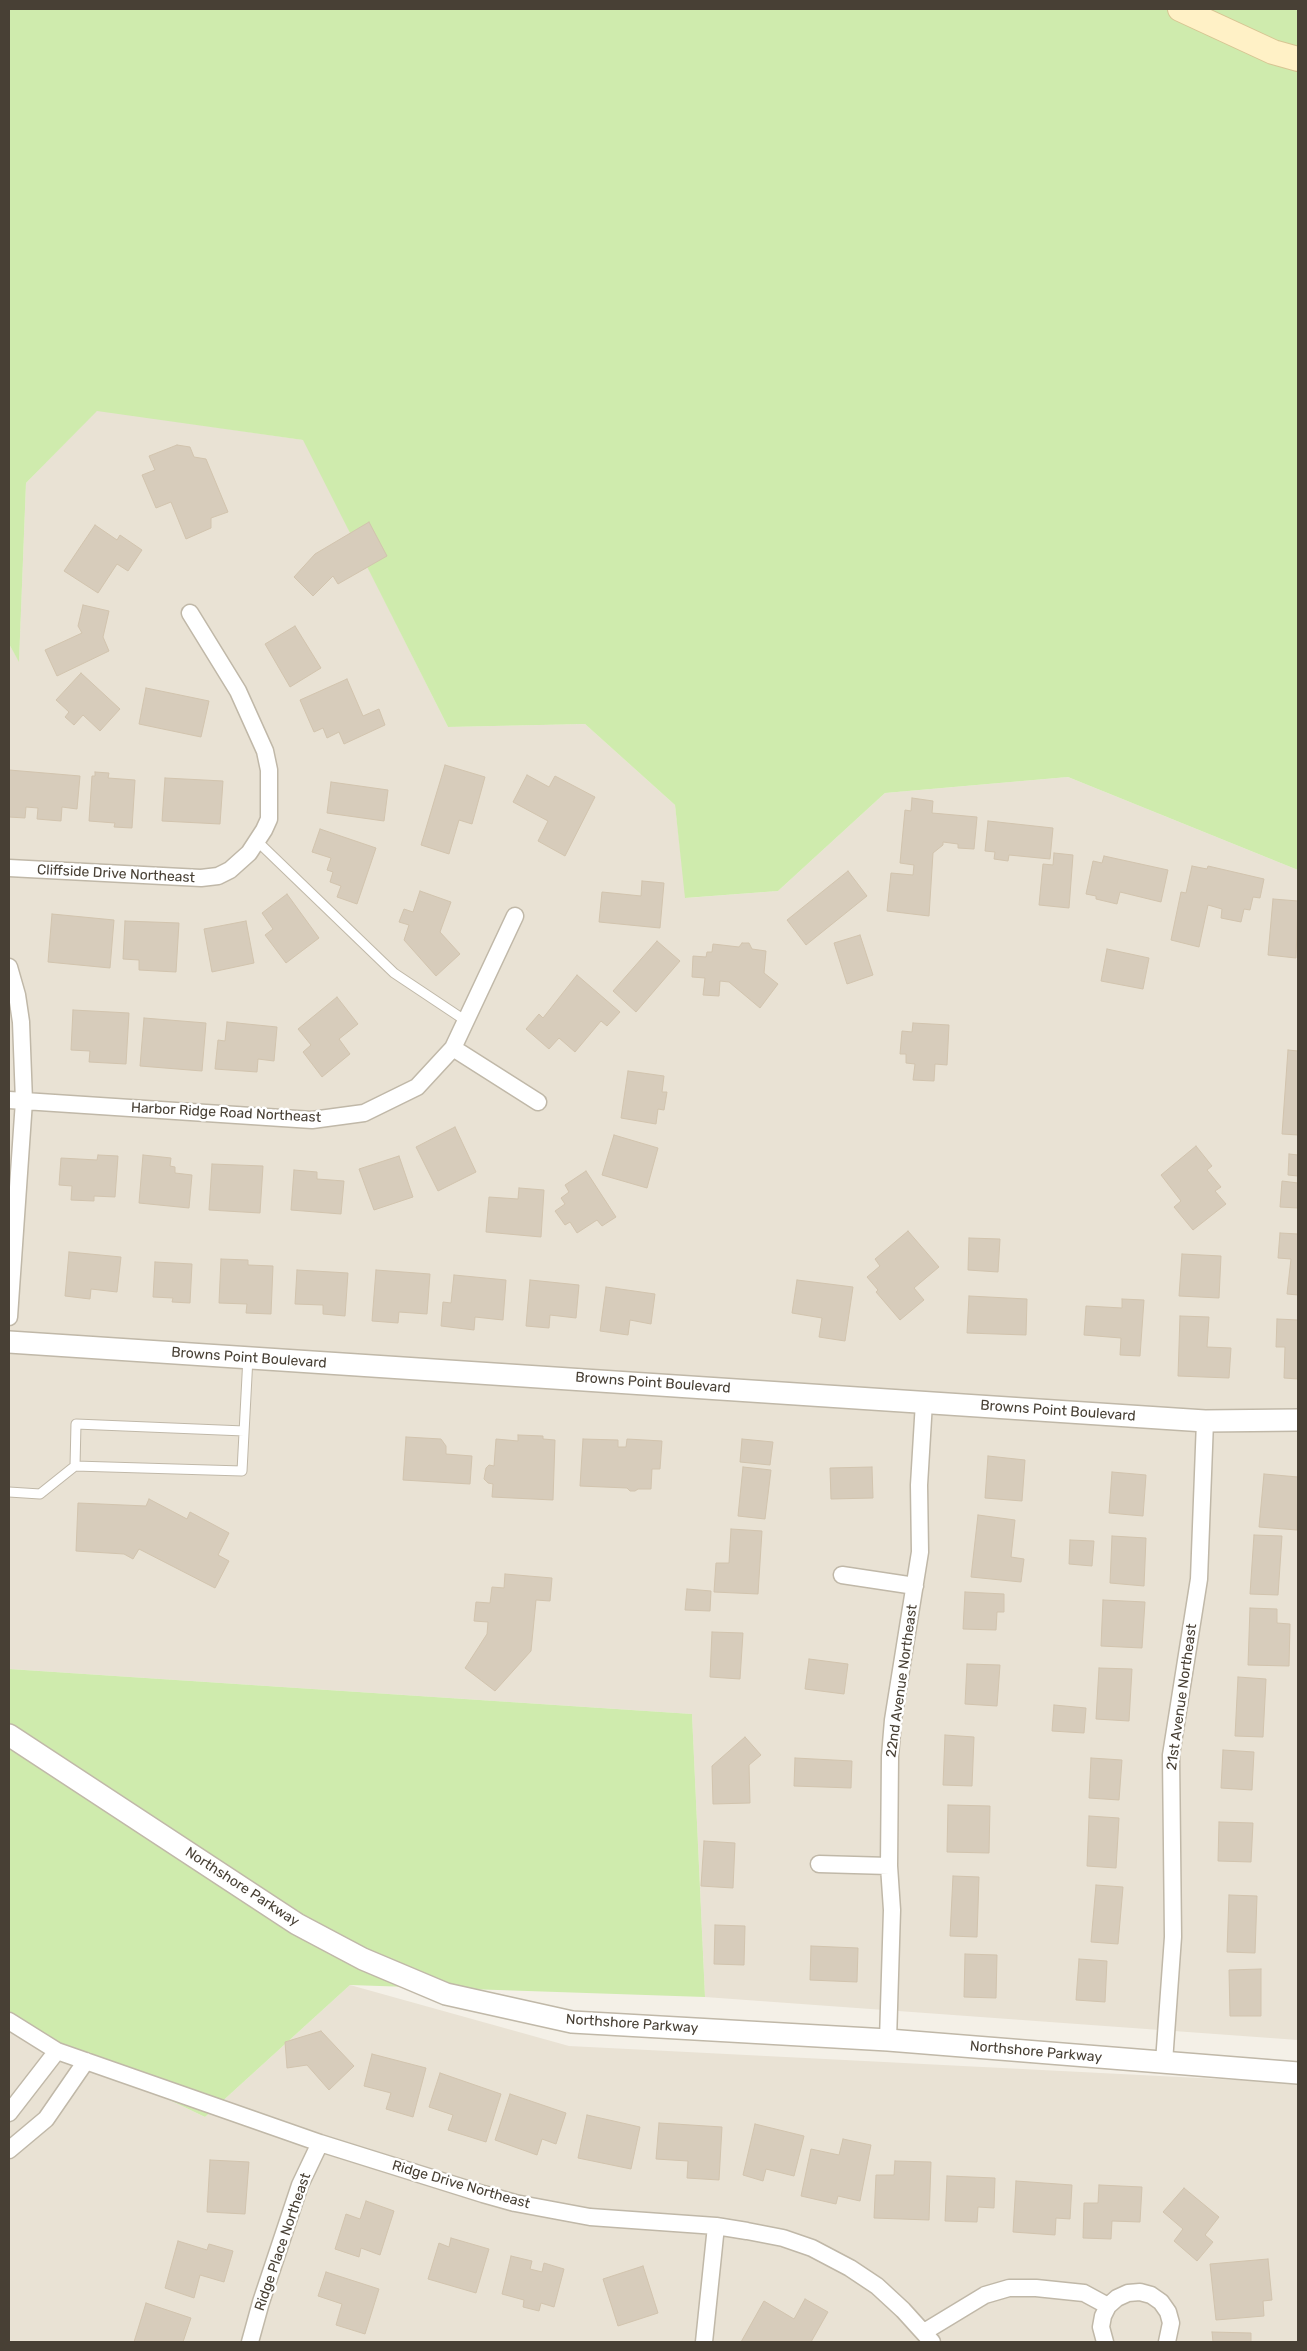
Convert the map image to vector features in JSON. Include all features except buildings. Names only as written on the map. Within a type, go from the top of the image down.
[{"type":"main road","points":[[1180,9],[1273,52],[1298,59]]},
{"type":"street","name":"Cliffside Drive Northeast","points":[[9,868],[201,878],[218,876],[230,870],[240,863],[257,841],[269,819],[269,770],[265,751],[238,691],[190,613]]},
{"type":"street","name":"Harbor Ridge Road Northeast","points":[[16,1101],[312,1120],[332,1119],[364,1113],[417,1087],[453,1048],[515,916]]},
{"type":"street","points":[[9,967],[17,995],[21,1022],[16,1101],[9,1317]]},
{"type":"street","points":[[453,1048],[538,1102]]},
{"type":"street","name":"Browns Point Boulevard","points":[[9,1342],[1205,1421],[1298,1420]]},
{"type":"street","name":"22nd Avenue Northeast","points":[[888,2040],[892,1910],[889,1866],[890,1756],[893,1720],[920,1552],[919,1485],[924,1402]]},
{"type":"street","name":"21st Avenue Northeast","points":[[1164,2062],[1173,1937],[1171,1755],[1200,1579],[1205,1421]]},
{"type":"street","name":"22nd Avenue Northeast","points":[[842,1575],[915,1586]]},
{"type":"street","name":"Northshore Parkway","points":[[9,1735],[297,1924],[363,1959],[446,1994],[572,2022],[888,2040],[1298,2073]]},
{"type":"street","points":[[819,1864],[889,1866]]},
{"type":"street","name":"Ridge Drive Northeast","points":[[9,2021],[57,2051],[320,2143],[515,2203],[590,2217],[716,2226],[783,2238],[812,2248],[850,2268],[877,2286],[928,2337]]},
{"type":"street","points":[[9,2113],[57,2051]]},
{"type":"street","points":[[9,2150],[46,2119],[86,2061]]},
{"type":"street","name":"Ridge Place Northeast","points":[[250,2342],[261,2302],[300,2185],[320,2143]]},
{"type":"street","points":[[704,2342],[716,2226]]},
{"type":"street","points":[[928,2337],[985,2295],[1009,2288],[1084,2293],[1108,2306]]},
{"type":"street","points":[[1105,2342],[1101,2327],[1103,2316],[1108,2306],[1117,2298],[1128,2293],[1140,2292],[1151,2295],[1161,2302],[1168,2312],[1171,2323],[1167,2342]]},
{"type":"lane","points":[[257,841],[394,973],[466,1021]]},
{"type":"lane","points":[[9,1492],[40,1494],[75,1466],[242,1471],[248,1357]]},
{"type":"lane","points":[[75,1466],[76,1424],[244,1431]]},
{"type":"shaded area","points":[[97,410],[304,440],[448,727],[585,724],[675,805],[686,898],[778,891],[885,793],[1068,777],[1298,870],[1298,2040],[705,1997],[692,1714],[9,1669],[9,644],[19,661],[26,483]]},
{"type":"shaded area","points":[[350,1985],[569,2046],[1298,2083],[1298,2342],[9,2342],[9,2023],[205,2117]]},
{"type":"green space","points":[[9,9],[1298,9],[1298,870],[1068,777],[885,793],[778,891],[685,898],[675,805],[585,724],[448,727],[303,440],[97,411],[26,483],[19,662],[9,644]]},
{"type":"green space","points":[[9,1669],[692,1714],[705,1997],[350,1985],[205,2117],[9,2023]]}]
